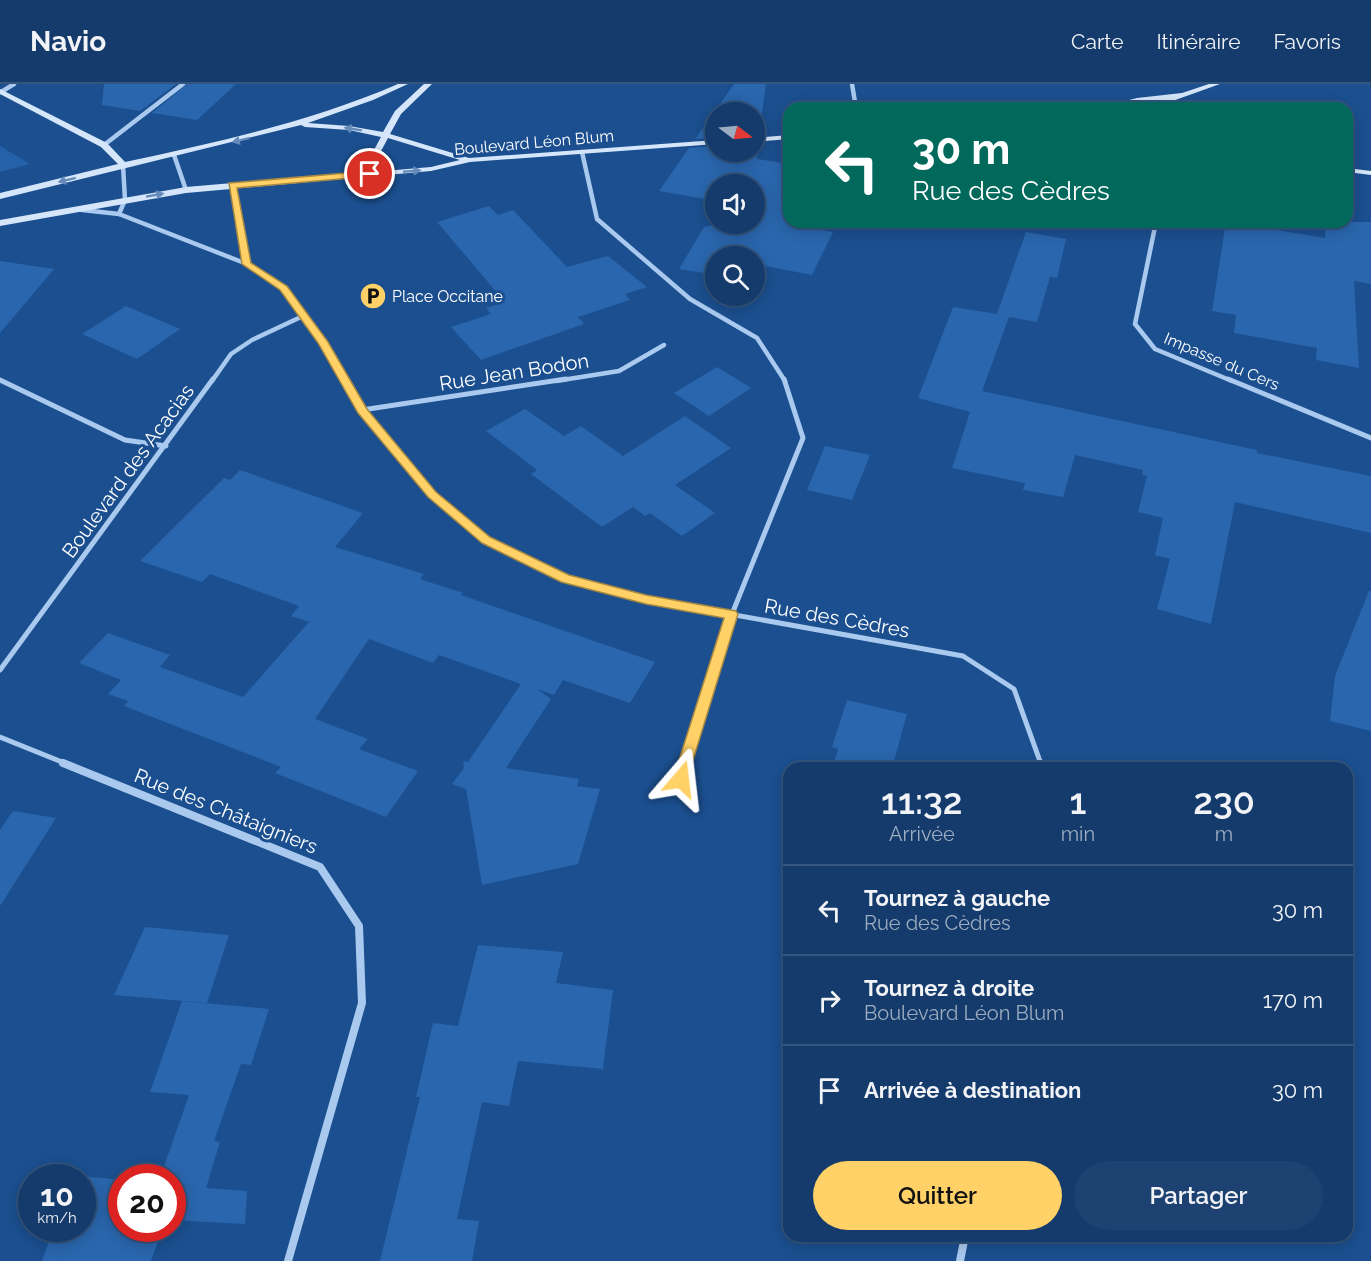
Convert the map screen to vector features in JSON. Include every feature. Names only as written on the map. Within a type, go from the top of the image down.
[{"type":"street","points":[[1,92],[14,84]]},
{"type":"street","points":[[104,145],[183,84]]},
{"type":"street","points":[[0,196],[297,124],[366,102],[404,84]]},
{"type":"street","points":[[353,175],[377,151],[398,113],[428,84]]},
{"type":"street","points":[[852,84],[855,102]]},
{"type":"street","points":[[1166,102],[1216,84]]},
{"type":"street","points":[[1,92],[104,145],[123,165],[124,200],[119,214]]},
{"type":"street","points":[[1128,102],[1185,95]]},
{"type":"street","points":[[297,124],[349,128],[385,135],[470,160]]},
{"type":"street","points":[[765,139],[783,138]]},
{"type":"street","name":"Boulevard Léon Blum","points":[[0,224],[186,190],[431,169],[470,160],[705,143]]},
{"type":"street","points":[[582,152],[597,219],[690,299],[757,338],[783,376],[786,385],[803,438],[732,614]]},
{"type":"street","points":[[174,155],[186,190]]},
{"type":"street","points":[[1353,171],[1371,173]]},
{"type":"street","points":[[232,185],[247,264]]},
{"type":"street","name":"Rue des Cèdres","points":[[79,209],[119,214],[247,264],[283,288],[323,342],[362,410],[432,494],[486,540],[566,578],[646,600],[963,656],[1014,689],[1040,762]]},
{"type":"street","name":"Impasse du Cers","points":[[1155,228],[1135,324],[1155,350],[1371,438]]},
{"type":"street","name":"Boulevard des Acacias","points":[[0,670],[166,446],[231,354],[252,340],[303,316]]},
{"type":"street","name":"Rue Jean Bodon","points":[[362,410],[619,371],[664,345]]},
{"type":"street","points":[[0,380],[124,440],[166,446]]},
{"type":"street","name":"Rue des Châtaigniers","points":[[0,737],[320,867],[359,926],[362,1003],[288,1261]]},
{"type":"street","points":[[960,1261],[963,1242]]},
{"type":"lane","points":[[681,779],[732,614]]},
{"type":"shaded area","points":[[0,146],[30,164],[0,172]]},
{"type":"building","points":[[104,84],[176,84],[140,111],[102,105]]},
{"type":"building","points":[[187,84],[236,84],[197,120],[152,113]]},
{"type":"building","points":[[734,84],[766,84],[764,102],[721,102]]},
{"type":"building","points":[[705,126],[705,139],[695,139]]},
{"type":"building","points":[[705,147],[705,162],[765,160],[783,163],[783,228],[808,228],[833,232],[812,275],[765,266],[765,246],[705,246],[705,273],[679,269],[704,227],[705,234],[765,234],[765,174],[705,174],[705,199],[659,191],[689,148]]},
{"type":"building","points":[[489,206],[498,215],[513,210],[567,267],[608,256],[647,287],[625,294],[630,300],[578,317],[584,324],[481,360],[451,327],[491,314],[486,308],[505,302],[437,222]]},
{"type":"building","points":[[1353,222],[1371,222],[1371,284],[1354,281],[1359,368],[1316,360],[1317,348],[1234,333],[1236,315],[1212,311],[1225,228],[1263,228],[1325,238],[1326,228],[1353,228]]},
{"type":"building","points":[[1026,232],[1066,239],[1057,278],[1050,277],[1037,322],[1009,317],[982,391],[1257,450],[1257,453],[1371,476],[1371,533],[1235,502],[1211,624],[1157,609],[1170,559],[1155,555],[1163,518],[1138,512],[1147,476],[1142,475],[1143,470],[1075,455],[1063,497],[1023,490],[1025,483],[952,468],[970,412],[918,398],[953,307],[997,314]]},
{"type":"building","points":[[0,261],[54,269],[0,333]]},
{"type":"building","points":[[126,306],[180,329],[137,359],[82,334]]},
{"type":"building","points":[[717,367],[751,388],[709,416],[674,393]]},
{"type":"building","points":[[525,409],[564,436],[581,426],[623,456],[685,416],[731,448],[675,485],[715,513],[682,536],[650,513],[645,516],[633,507],[602,527],[531,474],[537,470],[486,431]]},
{"type":"building","points":[[825,446],[870,455],[852,500],[807,490]]},
{"type":"building","points":[[240,470],[363,513],[335,547],[424,574],[420,579],[463,593],[461,595],[655,662],[630,703],[563,680],[554,695],[537,689],[551,699],[506,768],[579,779],[577,786],[600,789],[578,864],[482,885],[466,789],[452,784],[464,768],[463,761],[468,762],[521,684],[439,655],[433,663],[369,639],[315,719],[368,739],[359,749],[418,771],[386,817],[275,773],[281,767],[124,706],[128,701],[108,694],[121,680],[79,663],[108,633],[170,655],[160,667],[243,697],[309,622],[291,616],[299,606],[210,574],[202,582],[140,561],[224,478],[230,480]]},
{"type":"building","points":[[1369,591],[1371,591],[1371,731],[1330,721],[1335,676]]},
{"type":"building","points":[[847,700],[907,714],[894,762],[834,762],[838,749],[832,747]]},
{"type":"building","points":[[13,811],[56,818],[0,906],[0,830]]},
{"type":"building","points":[[145,927],[229,935],[207,1003],[114,995]]},
{"type":"building","points":[[478,945],[563,952],[556,983],[613,990],[603,1069],[518,1061],[509,1106],[482,1102],[457,1219],[479,1221],[472,1261],[380,1261],[420,1097],[416,1097],[433,1023],[458,1026]]},
{"type":"building","points":[[182,1001],[269,1009],[251,1065],[241,1064],[214,1141],[220,1142],[206,1188],[247,1191],[245,1224],[186,1221],[186,1164],[165,1164],[189,1095],[150,1092]]},
{"type":"building","points":[[96,1177],[108,1179],[108,1242],[158,1242],[151,1261],[42,1261],[49,1242],[96,1242]]},
{"type":"place","name":"Place Occitane","points":[[373,296]]},
{"type":"route","points":[[370,174],[232,185],[247,264],[283,288],[323,342],[362,410],[432,494],[486,540],[566,578],[646,600],[732,614],[681,779]]}]
